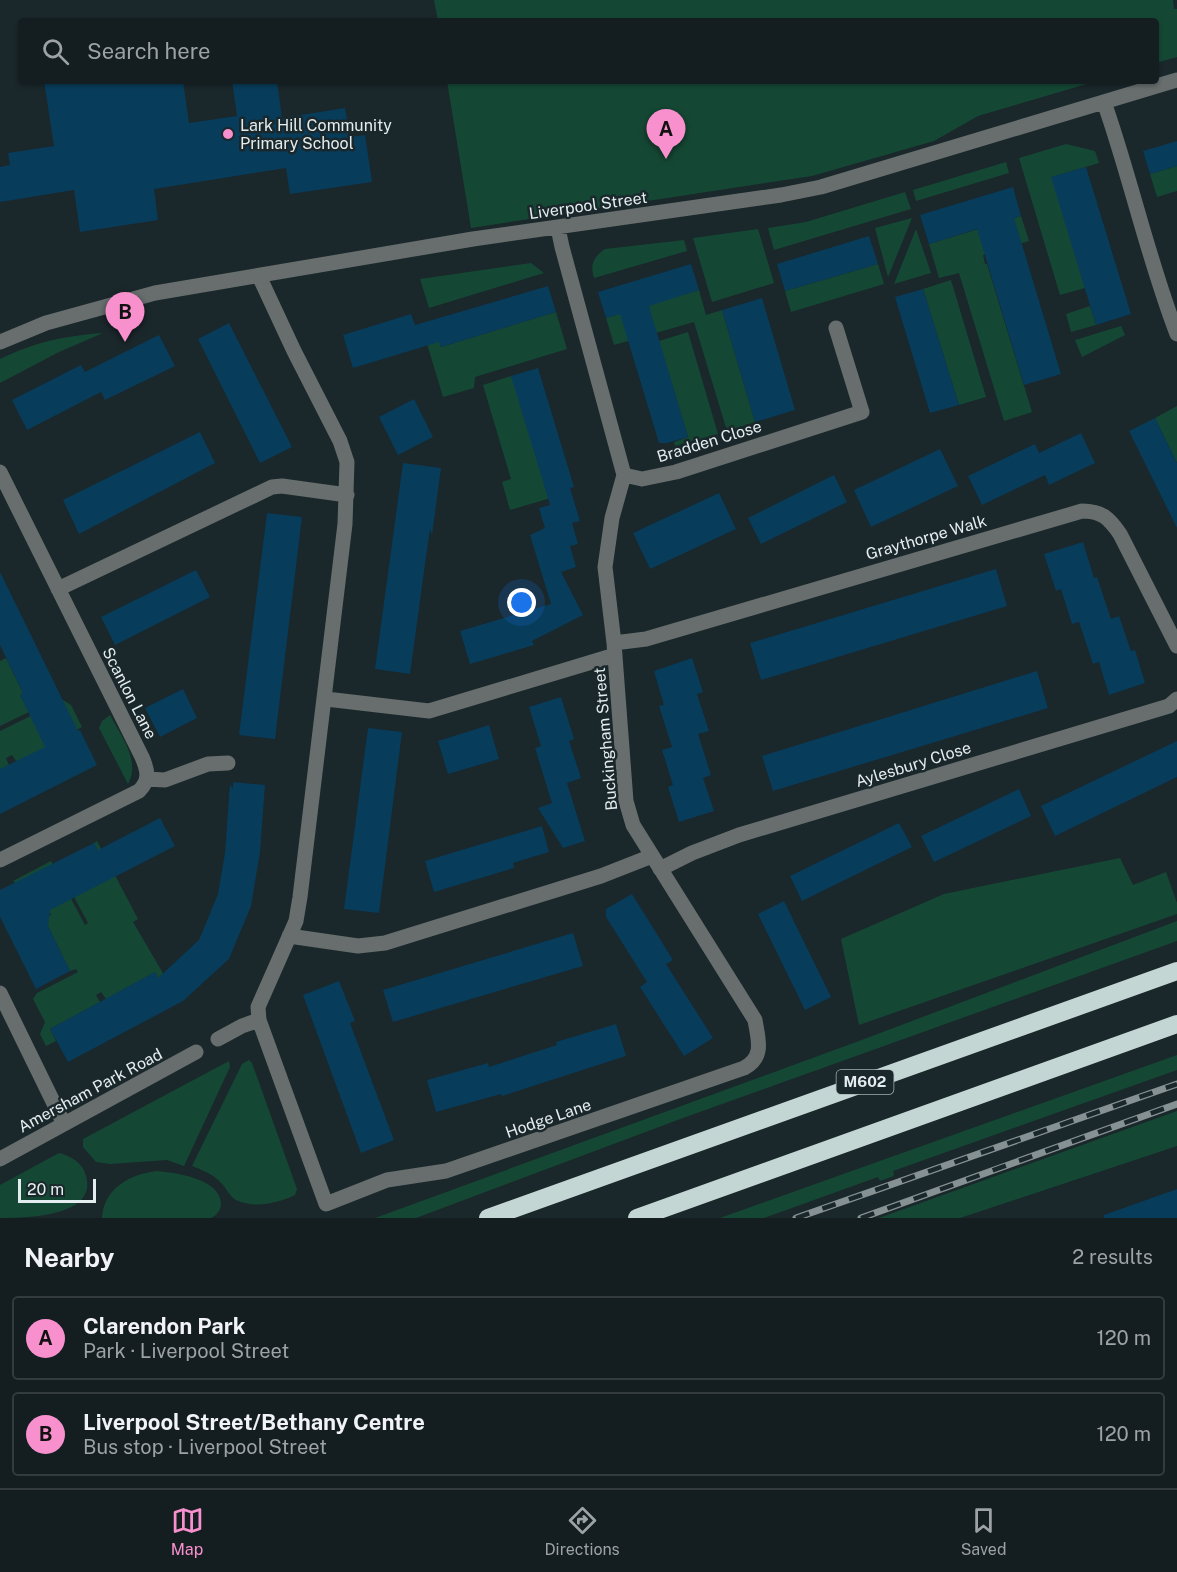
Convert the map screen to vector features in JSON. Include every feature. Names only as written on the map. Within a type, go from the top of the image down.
[{"type":"highway","name":"M602","points":[[488,1218],[1177,970]]},
{"type":"highway","points":[[637,1218],[1177,1024]]},
{"type":"street","name":"Liverpool Street","points":[[0,342],[46,323],[154,293],[473,239],[781,195],[821,187],[1177,80]]},
{"type":"street","points":[[1104,102],[1119,144],[1166,306],[1177,334]]},
{"type":"street","points":[[558,228],[624,476]]},
{"type":"street","points":[[219,1039],[242,1026],[259,1020],[258,1007],[296,921],[326,699],[347,495],[347,462],[339,441],[258,276]]},
{"type":"street","name":"Bradden Close","points":[[624,476],[642,479],[676,472],[862,412],[836,328]]},
{"type":"street","name":"Scanlon Lane","points":[[0,472],[142,757],[148,772],[147,779]]},
{"type":"street","name":"Buckingham Street","points":[[624,476],[612,518],[605,567],[615,649],[626,801],[633,825],[755,1020],[758,1038]]},
{"type":"street","points":[[58,589],[272,487],[282,486],[347,495]]},
{"type":"street","name":"Graythorpe Walk","points":[[326,699],[429,711],[640,641],[1082,511],[1102,514],[1110,519],[1120,534],[1177,646]]},
{"type":"street","name":"Aylesbury Close","points":[[289,936],[358,946],[384,943],[601,876],[692,853],[740,835],[1169,706],[1177,699]]},
{"type":"street","points":[[0,860],[139,791],[147,779],[165,780],[208,764],[228,762]]},
{"type":"street","points":[[0,993],[64,1124]]},
{"type":"street","name":"Hodge Lane","points":[[259,1020],[326,1204],[387,1180],[446,1171],[744,1068],[758,1056],[760,1051],[758,1038]]},
{"type":"street","name":"Amersham Park Road","points":[[0,1159],[196,1052]]},
{"type":"green space","points":[[434,0],[1173,0],[1174,9],[1177,9],[1177,57],[1159,62],[1159,18],[437,18]]},
{"type":"green space","points":[[447,84],[1087,84],[978,116],[934,141],[812,176],[471,228]]},
{"type":"green space","points":[[1066,144],[1095,151],[1099,163],[1052,177],[1085,288],[1060,295],[1019,158]]},
{"type":"green space","points":[[1006,162],[1009,173],[916,201],[913,190]]},
{"type":"green space","points":[[1177,166],[1177,191],[1157,197],[1150,174]]},
{"type":"green space","points":[[905,192],[911,209],[774,250],[768,228],[806,222]]},
{"type":"green space","points":[[1021,216],[1029,241],[983,255],[1032,412],[1004,421],[959,273],[939,278],[929,244]]},
{"type":"green space","points":[[912,218],[888,277],[875,228]]},
{"type":"green space","points":[[758,229],[774,283],[712,302],[693,238]]},
{"type":"green space","points":[[916,229],[931,273],[894,284]]},
{"type":"green space","points":[[684,240],[687,251],[594,278],[592,269],[594,262],[605,249]]},
{"type":"green space","points":[[531,263],[544,273],[429,308],[420,279]]},
{"type":"green space","points":[[878,264],[884,284],[791,312],[785,291]]},
{"type":"green space","points":[[951,280],[986,397],[959,405],[923,289]]},
{"type":"green space","points":[[699,290],[706,315],[722,310],[755,422],[727,431],[694,322],[614,345],[606,318]]},
{"type":"green space","points":[[1090,306],[1096,325],[1071,332],[1066,314]]},
{"type":"green space","points":[[556,312],[567,349],[475,377],[474,388],[443,397],[425,337],[437,334],[441,347]]},
{"type":"green space","points":[[1121,326],[1125,335],[1082,357],[1075,340]]},
{"type":"green space","points":[[688,332],[718,434],[675,446],[674,442],[688,437],[659,341]]},
{"type":"green space","points":[[103,333],[59,352],[0,383],[0,359],[25,348],[50,341]]},
{"type":"green space","points":[[511,376],[561,495],[510,510],[502,482],[511,479],[483,385]]},
{"type":"green space","points":[[1177,406],[1177,463],[1155,418]]},
{"type":"green space","points":[[6,658],[23,693],[20,695],[29,712],[0,726],[0,661]]},
{"type":"green space","points":[[63,700],[71,705],[82,727],[64,737],[67,744],[16,761],[12,755],[6,758],[9,765],[0,770],[0,731]]},
{"type":"green space","points":[[110,715],[131,758],[131,775],[128,784],[99,728],[102,721]]},
{"type":"green space","points":[[97,841],[138,919],[133,922],[167,980],[161,984],[155,972],[106,999],[101,992],[96,995],[100,1002],[50,1029],[56,1041],[46,1046],[40,1034],[45,1022],[33,999],[37,993],[78,972],[76,969],[70,971],[44,918],[51,915],[49,911],[13,881],[51,861],[85,925],[88,923],[74,897],[112,877],[94,843]]},
{"type":"green space","points":[[1120,858],[1133,885],[1166,872],[1177,903],[1177,914],[859,1025],[841,939],[944,894]]},
{"type":"green space","points":[[1177,921],[1177,941],[683,1118],[416,1218],[375,1218],[859,1041]]},
{"type":"green space","points":[[1177,1055],[1177,1070],[893,1171],[894,1176],[880,1181],[878,1177],[764,1218],[720,1218]]},
{"type":"green space","points":[[249,1060],[297,1189],[295,1195],[266,1204],[250,1204],[236,1200],[214,1177],[192,1166],[242,1064]]},
{"type":"green space","points":[[229,1061],[230,1067],[184,1166],[167,1160],[110,1164],[96,1162],[83,1147],[83,1139]]},
{"type":"green space","points":[[1177,1111],[1177,1146],[960,1218],[879,1218]]},
{"type":"green space","points":[[59,1153],[76,1161],[84,1171],[87,1190],[81,1200],[71,1207],[41,1216],[0,1218],[0,1185]]},
{"type":"green space","points":[[157,1171],[175,1173],[205,1182],[218,1195],[221,1203],[218,1212],[211,1218],[102,1218],[108,1198],[120,1184],[137,1175]]},
{"type":"building","points":[[44,84],[183,84],[189,123],[237,116],[232,84],[277,84],[282,118],[345,108],[350,137],[365,135],[372,182],[290,194],[286,168],[154,189],[158,220],[80,232],[74,190],[0,202],[0,167],[10,165],[8,153],[54,146]]},
{"type":"building","points":[[1177,141],[1177,166],[1150,174],[1143,151]]},
{"type":"building","points":[[1086,167],[1131,314],[1096,325],[1051,177]]},
{"type":"building","points":[[1013,187],[1021,216],[1014,218],[1061,374],[1024,385],[977,229],[929,244],[920,215]]},
{"type":"building","points":[[869,236],[878,264],[785,291],[777,264]]},
{"type":"building","points":[[691,264],[699,290],[649,306],[688,437],[659,443],[620,314],[606,318],[598,292]]},
{"type":"building","points":[[548,286],[556,312],[441,347],[439,342],[353,368],[343,335],[411,314],[415,325]]},
{"type":"building","points":[[923,289],[959,405],[930,413],[895,297]]},
{"type":"building","points":[[762,298],[795,410],[755,422],[722,310]]},
{"type":"building","points":[[229,323],[292,447],[260,463],[198,339]]},
{"type":"building","points":[[159,335],[175,366],[105,400],[101,392],[27,430],[12,400],[81,365],[85,372]]},
{"type":"building","points":[[538,368],[574,487],[570,488],[580,521],[572,523],[578,544],[570,546],[576,567],[561,572],[583,615],[532,641],[534,645],[470,664],[460,631],[551,604],[530,535],[545,528],[539,508],[550,505],[511,376]]},
{"type":"building","points":[[414,399],[433,437],[398,455],[379,417]]},
{"type":"building","points":[[1155,418],[1177,463],[1177,528],[1129,431]]},
{"type":"building","points":[[200,432],[215,463],[79,534],[63,500]]},
{"type":"building","points":[[1081,433],[1095,463],[1049,485],[1045,475],[982,505],[968,476],[1035,444],[1039,453]]},
{"type":"building","points":[[940,449],[958,486],[871,527],[854,490]]},
{"type":"building","points":[[403,463],[441,468],[432,535],[430,529],[410,674],[375,669]]},
{"type":"building","points":[[834,475],[847,502],[761,544],[748,518]]},
{"type":"building","points":[[719,493],[736,529],[650,569],[633,533]]},
{"type":"building","points":[[267,513],[302,517],[275,739],[239,735]]},
{"type":"building","points":[[1083,542],[1094,578],[1097,577],[1111,619],[1119,616],[1131,651],[1135,650],[1145,683],[1109,695],[1099,662],[1093,664],[1079,622],[1072,624],[1061,589],[1056,591],[1044,554]]},
{"type":"building","points":[[996,569],[1007,606],[761,680],[750,643]]},
{"type":"building","points":[[196,570],[210,597],[115,645],[101,617]]},
{"type":"building","points":[[0,572],[97,765],[0,814],[0,769],[45,747],[20,695],[23,693],[0,645]]},
{"type":"building","points":[[692,658],[703,692],[697,694],[709,731],[698,734],[711,775],[703,778],[714,811],[679,822],[668,787],[673,785],[662,750],[672,747],[659,706],[664,705],[654,671]]},
{"type":"building","points":[[1037,671],[1048,708],[773,791],[762,756]]},
{"type":"building","points":[[183,689],[197,718],[160,737],[145,708]]},
{"type":"building","points":[[561,697],[574,739],[569,741],[581,778],[567,783],[585,841],[563,848],[538,808],[552,803],[535,748],[541,746],[529,707]]},
{"type":"building","points":[[489,725],[499,759],[448,774],[438,741]]},
{"type":"building","points":[[368,728],[402,732],[379,913],[344,909]]},
{"type":"building","points":[[1177,741],[1177,777],[1055,836],[1041,806]]},
{"type":"building","points":[[233,782],[265,785],[260,852],[251,906],[229,959],[183,1001],[68,1062],[50,1029],[155,972],[158,978],[199,940],[218,894],[225,853],[230,784],[233,789]]},
{"type":"building","points":[[1019,789],[1031,816],[934,862],[921,836]]},
{"type":"building","points":[[160,818],[175,846],[50,910],[48,926],[70,971],[36,989],[0,917],[0,890],[94,843],[98,850]]},
{"type":"building","points":[[899,823],[912,847],[802,901],[790,876]]},
{"type":"building","points":[[542,826],[549,852],[513,863],[514,868],[434,892],[425,861]]},
{"type":"building","points":[[632,894],[673,960],[666,964],[713,1038],[684,1056],[640,987],[647,982],[606,917],[606,909]]},
{"type":"building","points":[[784,901],[831,997],[805,1010],[758,914]]},
{"type":"building","points":[[573,933],[583,966],[393,1022],[383,990]]},
{"type":"building","points":[[339,981],[355,1021],[350,1023],[394,1140],[361,1153],[303,995]]},
{"type":"building","points":[[616,1024],[626,1056],[502,1096],[501,1094],[436,1112],[427,1080],[488,1063],[489,1067],[557,1045],[556,1042]]},
{"type":"building","points":[[1177,1189],[1177,1218],[1104,1218],[1104,1215]]},
{"type":"railway","points":[[796,1218],[1177,1084]]},
{"type":"railway","points":[[861,1218],[1177,1104]]},
{"type":"place","name":"Lark Hill Community Primary School","points":[[228,134]]},
{"type":"place","name":"Clarendon Park","points":[[666,159]]},
{"type":"place","name":"Liverpool Street/Bethany Centre","points":[[125,342]]}]
